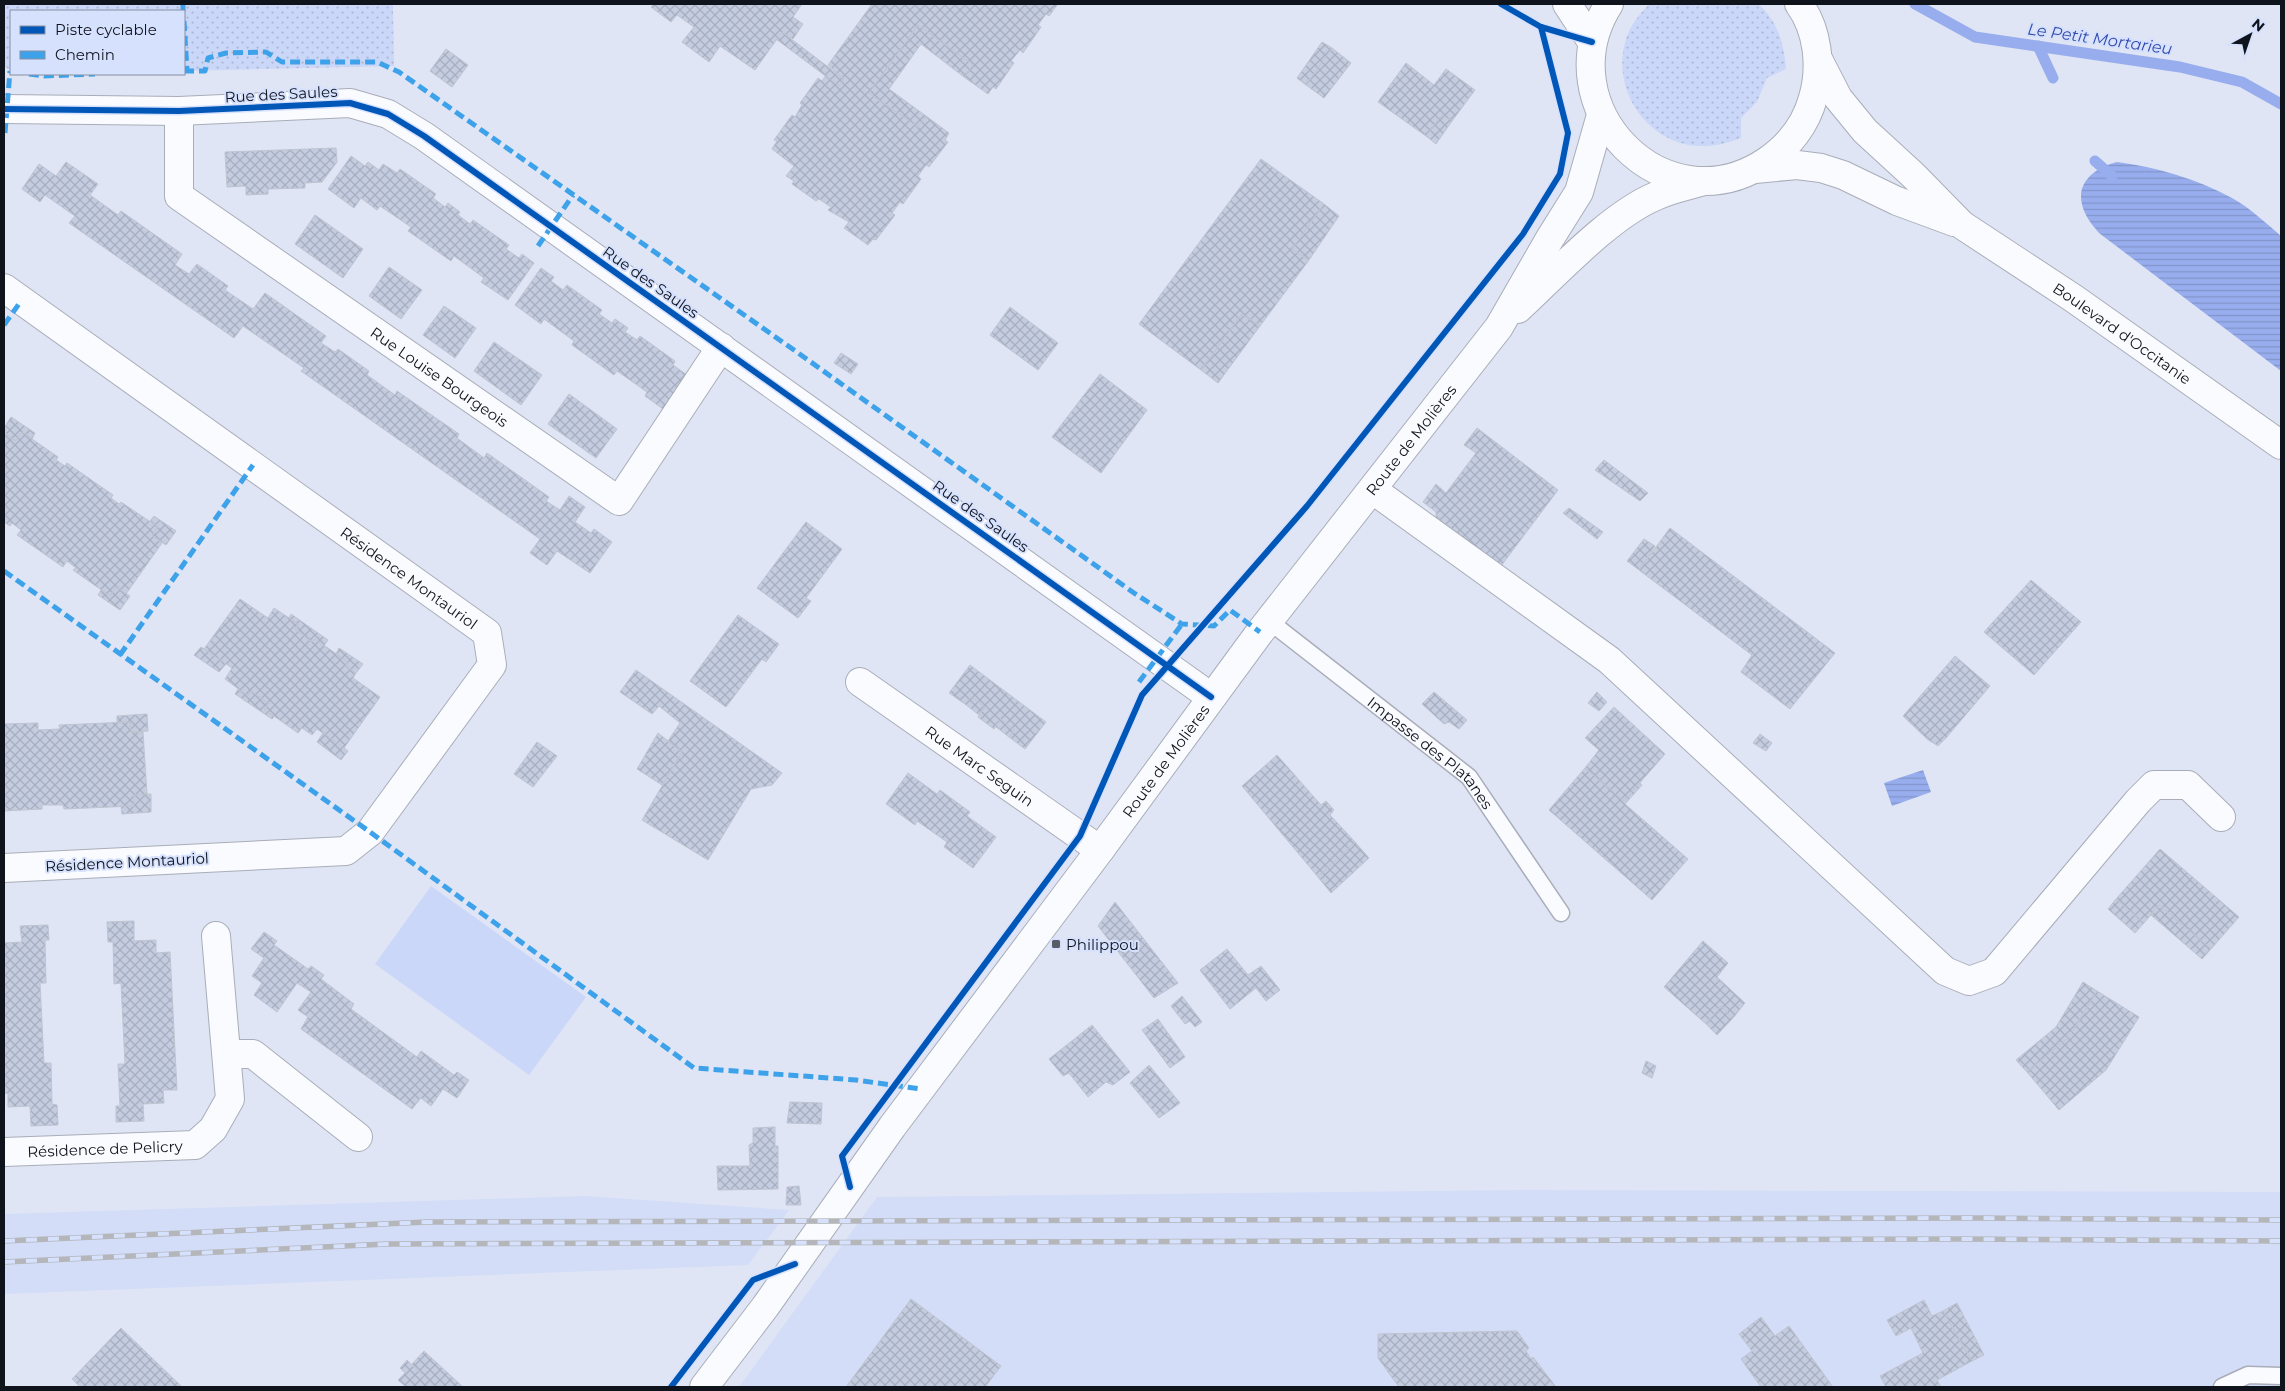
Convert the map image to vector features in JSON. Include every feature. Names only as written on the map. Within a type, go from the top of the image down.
[{"type":"street","points":[[1567,4],[1592,42]]},
{"type":"street","points":[[1609,4],[1600,18],[1592,42],[1590,75],[1601,115],[1614,136],[1631,154],[1652,168],[1677,177],[1704,181],[1730,178],[1755,169],[1778,154],[1796,134],[1809,111],[1817,86],[1816,4]]},
{"type":"street","name":"Boulevard d'Occitanie","points":[[1799,4],[1838,98],[1865,132],[1913,175],[1962,225],[2073,298],[2281,445]]},
{"type":"street","name":"Rue des Saules","points":[[4,109],[180,111],[350,103],[388,114],[424,136],[722,347],[1211,697]]},
{"type":"street","name":"Rue Louise Bourgeois","points":[[180,111],[179,196],[619,501],[722,347]]},
{"type":"street","name":"Route de Molières","points":[[704,1387],[765,1307],[892,1127],[1100,850],[1211,697],[1499,327],[1579,192],[1601,115]]},
{"type":"street","name":"Boulevard d'Occitanie","points":[[1755,169],[1797,165],[1821,168],[1843,175],[1897,201],[1962,225]]},
{"type":"street","name":"Route de Molières","points":[[1499,327],[1600,234],[1635,207],[1656,196],[1704,181]]},
{"type":"street","name":"Résidence Montauriol","points":[[4,288],[487,633],[492,665],[370,832],[346,851],[4,868]]},
{"type":"street","points":[[1373,490],[1609,660],[1945,970],[1969,981],[1994,972],[2138,801],[2154,785],[2188,785],[2221,816]]},
{"type":"street","name":"Rue Marc Seguin","points":[[860,682],[1100,850]]},
{"type":"street","name":"Résidence de Pelicry","points":[[4,1152],[195,1144],[213,1129],[230,1099],[216,936]]},
{"type":"street","points":[[226,1054],[253,1054],[358,1136]]},
{"type":"lane","name":"Impasse des Platanes","points":[[1269,621],[1469,777],[1561,913]]},
{"type":"lane","points":[[2222,1387],[2248,1375],[2281,1376]]},
{"type":"shaded area","points":[[4,4],[393,4],[394,66],[185,71],[185,10],[10,10],[10,70],[4,66]]},
{"type":"shaded area","points":[[1649,4],[1758,4],[1771,18],[1782,42],[1786,69],[1767,78],[1757,102],[1741,118],[1741,138],[1710,146],[1681,143],[1664,135],[1649,124],[1637,110],[1628,94],[1623,77],[1622,58],[1630,29]]},
{"type":"shaded area","points":[[431,886],[586,997],[529,1075],[375,964]]},
{"type":"shaded area","points":[[1524,1190],[2281,1192],[2281,1387],[739,1387],[877,1197]]},
{"type":"shaded area","points":[[585,1196],[789,1210],[748,1265],[4,1294],[4,1214]]},
{"type":"water","points":[[2117,162],[2176,175],[2219,191],[2245,206],[2281,236],[2281,371],[2099,233],[2093,226],[2086,216],[2082,203],[2081,194],[2083,186],[2093,173]]},
{"type":"water","points":[[1923,770],[1931,792],[1892,806],[1884,783]]},
{"type":"building","points":[[654,4],[802,4],[793,17],[803,24],[793,39],[782,32],[755,70],[720,46],[709,62],[682,42],[694,27],[677,15],[671,22],[651,7]]},
{"type":"building","points":[[872,4],[1058,4],[1049,16],[1046,14],[1038,25],[1041,27],[1023,53],[1020,50],[1011,61],[1014,63],[996,89],[993,87],[988,94],[964,77],[973,65],[918,25],[869,93],[918,127],[926,116],[949,133],[945,140],[948,142],[929,167],[926,165],[918,176],[921,179],[903,204],[900,202],[892,213],[895,215],[876,240],[873,239],[868,245],[844,228],[849,222],[828,210],[831,207],[819,199],[816,201],[792,184],[794,181],[786,176],[794,166],[772,149],[777,141],[774,140],[792,115],[795,117],[802,105],[800,103],[818,78],[822,81],[826,75],[839,86],[844,79],[828,65]]},
{"type":"building","points":[[918,25],[973,65],[964,77],[921,44],[889,89],[926,116],[918,127],[869,93]]},
{"type":"building","points":[[782,32],[844,79],[839,86],[776,39]]},
{"type":"building","points":[[1322,42],[1332,48],[1306,85],[1297,78]]},
{"type":"building","points":[[1332,48],[1351,63],[1324,98],[1306,85]]},
{"type":"building","points":[[446,49],[468,65],[452,87],[430,71]]},
{"type":"building","points":[[1406,63],[1434,85],[1446,69],[1475,90],[1452,121],[1442,115],[1426,136],[1378,102]]},
{"type":"building","points":[[1442,115],[1452,121],[1436,144],[1426,136]]},
{"type":"building","points":[[336,148],[337,162],[322,182],[305,183],[305,188],[268,189],[268,194],[246,195],[246,186],[227,187],[225,152]]},
{"type":"building","points":[[351,156],[365,166],[368,162],[379,170],[383,164],[397,173],[400,169],[436,194],[433,198],[445,207],[448,203],[460,212],[458,215],[470,224],[473,220],[509,245],[506,249],[519,258],[522,254],[534,263],[508,300],[481,282],[484,278],[454,256],[451,261],[408,231],[411,227],[380,206],[377,210],[361,198],[354,208],[328,189]]},
{"type":"building","points":[[1261,159],[1324,204],[1292,249],[1309,260],[1260,326],[1242,314],[1201,370],[1139,324]]},
{"type":"building","points":[[66,162],[98,184],[90,195],[118,215],[121,211],[182,254],[175,265],[189,274],[197,264],[228,286],[225,290],[253,309],[265,293],[326,336],[321,343],[335,352],[338,349],[369,371],[367,375],[395,395],[397,391],[459,434],[457,438],[484,458],[487,453],[549,497],[546,501],[560,510],[569,496],[585,507],[575,522],[591,533],[594,529],[612,542],[590,573],[557,551],[547,565],[530,553],[540,539],[301,371],[304,368],[243,326],[234,338],[69,223],[75,216],[45,195],[40,202],[22,189],[39,164],[56,176]]},
{"type":"building","points":[[1324,204],[1339,216],[1309,260],[1292,249]]},
{"type":"building","points":[[315,215],[363,249],[343,278],[295,244]]},
{"type":"building","points":[[389,267],[422,290],[401,319],[369,296]]},
{"type":"building","points":[[541,268],[554,277],[551,281],[563,290],[567,285],[602,310],[599,314],[612,323],[615,319],[628,328],[625,332],[637,340],[640,336],[675,361],[673,365],[687,375],[663,409],[645,396],[647,392],[617,371],[614,375],[572,345],[574,341],[544,319],[541,324],[515,305]]},
{"type":"building","points":[[444,306],[476,328],[455,358],[423,335]]},
{"type":"building","points":[[1010,307],[1058,343],[1038,370],[990,335]]},
{"type":"building","points":[[1242,314],[1260,326],[1218,383],[1201,370]]},
{"type":"building","points":[[494,342],[542,375],[521,405],[474,371]]},
{"type":"building","points":[[841,353],[858,364],[851,374],[834,363]]},
{"type":"building","points":[[1100,374],[1147,410],[1101,473],[1052,437]]},
{"type":"building","points":[[569,394],[617,429],[596,458],[548,424]]},
{"type":"building","points":[[11,417],[35,433],[32,439],[22,432],[15,441],[4,432],[4,428]]},
{"type":"building","points":[[1477,428],[1558,490],[1501,566],[1436,517],[1436,512],[1423,502],[1436,484],[1446,493],[1476,453],[1464,445]]},
{"type":"building","points":[[22,432],[58,457],[56,460],[65,466],[67,463],[113,495],[111,498],[119,504],[121,502],[158,527],[152,535],[162,543],[126,594],[116,587],[110,596],[73,570],[76,568],[67,561],[63,567],[17,535],[21,530],[12,523],[10,526],[4,522],[4,436],[6,434],[15,441]]},
{"type":"building","points":[[1604,460],[1648,493],[1640,501],[1595,470]]},
{"type":"building","points":[[1569,508],[1603,532],[1597,539],[1563,513]]},
{"type":"building","points":[[154,516],[176,531],[166,545],[152,535],[158,527],[150,521]]},
{"type":"building","points":[[806,522],[842,549],[806,598],[811,601],[798,618],[757,588]]},
{"type":"building","points":[[1670,528],[1835,653],[1790,709],[1741,672],[1752,655],[1639,570]]},
{"type":"building","points":[[1644,539],[1655,546],[1639,570],[1627,561]]},
{"type":"building","points":[[2031,580],[2081,622],[2034,675],[1984,632]]},
{"type":"building","points":[[116,587],[130,596],[120,610],[98,595],[101,590],[110,596]]},
{"type":"building","points":[[240,599],[268,618],[274,608],[289,618],[298,625],[295,629],[312,642],[315,639],[348,662],[345,666],[356,673],[353,678],[380,697],[344,748],[317,729],[312,735],[302,728],[298,733],[264,709],[269,704],[251,691],[248,696],[225,679],[232,668],[204,649]]},
{"type":"building","points":[[291,614],[328,640],[324,646],[315,639],[312,642],[295,629],[298,625],[289,618]]},
{"type":"building","points":[[738,615],[779,644],[766,662],[762,659],[726,707],[690,681]]},
{"type":"building","points":[[201,647],[226,664],[219,672],[194,655]]},
{"type":"building","points":[[339,648],[363,664],[356,673],[345,666],[348,662],[336,654]]},
{"type":"building","points":[[1955,656],[1990,686],[1946,738],[1935,729],[1927,739],[1903,716]]},
{"type":"building","points":[[970,665],[1046,722],[1025,749],[1009,737],[1014,730],[1001,719],[994,729],[978,717],[985,707],[971,697],[965,704],[949,693]]},
{"type":"building","points":[[636,670],[782,773],[772,785],[751,789],[708,860],[642,820],[682,752],[668,741],[680,723],[659,706],[652,714],[620,692]]},
{"type":"building","points":[[238,689],[248,696],[251,691],[269,704],[264,709],[274,717],[272,719],[235,694]]},
{"type":"building","points":[[1434,692],[1467,720],[1459,729],[1449,722],[1444,724],[1422,704]]},
{"type":"building","points":[[1597,692],[1607,702],[1599,711],[1588,703]]},
{"type":"building","points":[[971,697],[985,707],[979,715],[965,704]]},
{"type":"building","points":[[1614,707],[1665,754],[1624,801],[1585,768],[1599,750],[1585,738]]},
{"type":"building","points":[[147,714],[148,731],[131,732],[130,722],[117,722],[117,716]]},
{"type":"building","points":[[1001,719],[1014,730],[1009,737],[995,726]]},
{"type":"building","points":[[130,722],[131,732],[143,732],[147,794],[134,795],[134,806],[64,809],[63,805],[42,805],[42,809],[4,811],[4,724],[38,723],[38,730],[60,729],[59,725]]},
{"type":"building","points":[[1935,729],[1946,738],[1938,746],[1927,739]]},
{"type":"building","points":[[323,733],[348,751],[341,760],[317,742]]},
{"type":"building","points":[[658,733],[682,752],[662,785],[637,769]]},
{"type":"building","points":[[1760,734],[1772,743],[1766,751],[1753,743]]},
{"type":"building","points":[[537,742],[557,756],[533,787],[514,774]]},
{"type":"building","points":[[1277,755],[1321,805],[1326,801],[1334,810],[1330,815],[1355,842],[1318,877],[1242,786]]},
{"type":"building","points":[[1585,768],[1624,801],[1640,783],[1642,785],[1625,804],[1688,859],[1652,900],[1549,810]]},
{"type":"building","points":[[908,773],[937,794],[940,790],[970,812],[967,816],[996,837],[973,868],[944,847],[947,842],[917,821],[915,825],[886,804]]},
{"type":"building","points":[[151,794],[151,812],[122,814],[121,806],[134,806],[134,795]]},
{"type":"building","points":[[1355,842],[1369,858],[1331,893],[1318,877]]},
{"type":"building","points":[[2160,849],[2239,917],[2211,949],[2159,905],[2144,923],[2116,899]]},
{"type":"building","points":[[2116,899],[2144,923],[2135,933],[2108,909]]},
{"type":"building","points":[[1115,902],[1178,983],[1154,998],[1098,926]]},
{"type":"building","points":[[2159,905],[2211,949],[2202,959],[2151,915]]},
{"type":"building","points":[[134,921],[134,941],[156,940],[156,953],[170,952],[177,1090],[163,1090],[164,1103],[143,1104],[144,1121],[116,1122],[116,1106],[120,1106],[118,1064],[125,1064],[121,983],[114,984],[113,942],[108,942],[107,922]]},
{"type":"building","points":[[48,925],[49,940],[45,940],[46,983],[40,983],[44,1063],[51,1063],[52,1104],[57,1105],[58,1125],[31,1126],[30,1106],[8,1107],[8,1093],[4,1094],[4,943],[22,942],[20,926]]},
{"type":"building","points":[[264,932],[277,941],[274,945],[308,969],[311,966],[324,975],[321,979],[354,1004],[351,1009],[417,1057],[421,1051],[454,1075],[457,1072],[469,1080],[457,1098],[443,1089],[431,1106],[421,1098],[412,1109],[301,1029],[308,1017],[298,1010],[311,992],[297,983],[277,1012],[254,995],[262,983],[252,976],[264,958],[251,949]]},
{"type":"building","points":[[1703,941],[1728,963],[1717,977],[1745,1003],[1733,1018],[1721,1006],[1706,1024],[1664,987]]},
{"type":"building","points":[[1227,949],[1248,975],[1261,966],[1280,990],[1266,1001],[1256,988],[1230,1009],[1200,970]]},
{"type":"building","points":[[2083,982],[2097,991],[2069,1037],[2027,1072],[2016,1060],[2056,1027]]},
{"type":"building","points":[[2097,991],[2139,1017],[2106,1070],[2059,1110],[2027,1072],[2069,1037]]},
{"type":"building","points":[[1182,996],[1202,1022],[1195,1027],[1190,1021],[1185,1024],[1171,1006]]},
{"type":"building","points":[[1721,1006],[1733,1018],[1717,1035],[1706,1024]]},
{"type":"building","points":[[1158,1019],[1185,1057],[1170,1068],[1142,1030]]},
{"type":"building","points":[[1092,1025],[1130,1072],[1113,1085],[1106,1082],[1088,1097],[1069,1073],[1063,1076],[1049,1059]]},
{"type":"building","points":[[1646,1061],[1656,1066],[1652,1078],[1642,1073]]},
{"type":"building","points":[[1149,1065],[1180,1103],[1159,1118],[1130,1083]]},
{"type":"building","points":[[790,1102],[822,1103],[821,1124],[787,1123]]},
{"type":"building","points":[[775,1127],[775,1146],[778,1146],[778,1189],[718,1190],[717,1166],[750,1166],[749,1145],[753,1143],[753,1128]]},
{"type":"building","points":[[799,1186],[801,1205],[786,1205],[787,1187]]},
{"type":"building","points":[[911,1299],[1001,1366],[985,1387],[846,1387]]},
{"type":"building","points":[[1924,1300],[1932,1316],[1943,1311],[1972,1361],[1937,1380],[1941,1387],[1886,1387],[1880,1376],[1923,1353],[1911,1328],[1896,1336],[1887,1320]]},
{"type":"building","points":[[1957,1303],[1984,1355],[1972,1361],[1943,1311]]},
{"type":"building","points":[[1761,1317],[1775,1336],[1789,1326],[1833,1387],[1761,1387],[1741,1359],[1752,1351],[1739,1334]]},
{"type":"building","points":[[121,1328],[182,1387],[80,1387],[72,1379]]},
{"type":"building","points":[[1517,1331],[1529,1348],[1526,1351],[1531,1359],[1533,1357],[1556,1387],[1399,1387],[1378,1358],[1378,1334]]},
{"type":"building","points":[[424,1351],[463,1387],[434,1386],[412,1364]]},
{"type":"building","points":[[407,1360],[433,1387],[406,1387],[398,1380],[405,1373],[400,1368]]},
{"type":"waterway","name":"Le Petit Mortarieu","points":[[1915,4],[1975,37],[2180,67],[2242,82],[2281,104]]},
{"type":"waterway","points":[[2038,46],[2053,78]]},
{"type":"waterway","points":[[2095,161],[2112,176]]},
{"type":"railway","points":[[4,1241],[427,1222],[1974,1218],[2281,1220]]},
{"type":"railway","points":[[4,1262],[387,1244],[1962,1239],[2281,1241]]},
{"type":"marked path","points":[[183,4],[183,10]]},
{"type":"marked path","points":[[185,38],[187,71]]},
{"type":"marked path","points":[[185,71],[205,71],[208,58],[226,53],[266,52],[282,62],[377,62],[399,72],[801,355],[1134,593],[1182,624],[1214,626],[1230,610],[1260,632]]},
{"type":"marked path","points":[[5,133],[10,71]]},
{"type":"marked path","points":[[36,75],[70,75]]},
{"type":"marked path","points":[[538,246],[573,195]]},
{"type":"marked path","points":[[4,325],[21,301]]},
{"type":"marked path","points":[[120,655],[253,465]]},
{"type":"marked path","points":[[4,571],[370,832],[694,1068],[856,1080],[921,1089]]},
{"type":"marked path","points":[[1139,682],[1182,624]]},
{"type":"cycle path","points":[[1501,4],[1541,27],[1592,42]]},
{"type":"cycle path","points":[[850,1187],[842,1156],[1080,836],[1142,695],[1307,506],[1523,234],[1560,174],[1568,133],[1541,27]]},
{"type":"cycle path","points":[[4,109],[179,111],[350,103],[388,114],[424,136],[1211,697]]},
{"type":"cycle path","points":[[671,1387],[753,1280],[795,1264]]},
{"type":"place","name":"Philippou","points":[[1056,944]]}]
